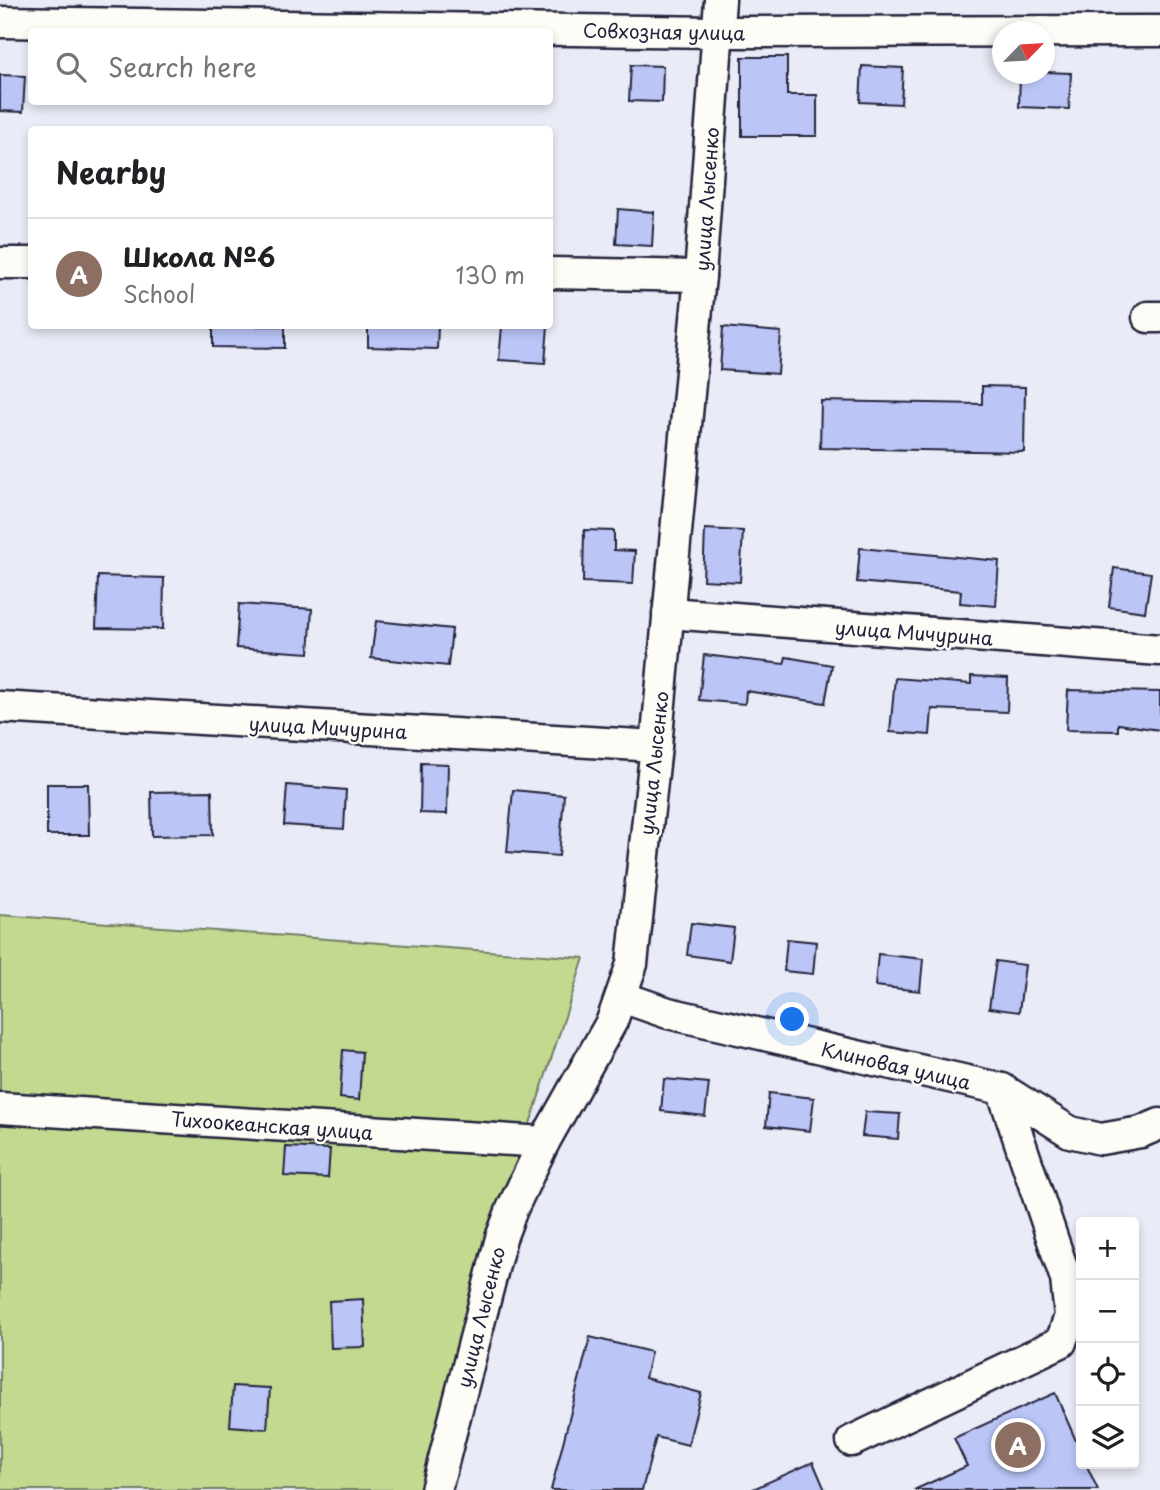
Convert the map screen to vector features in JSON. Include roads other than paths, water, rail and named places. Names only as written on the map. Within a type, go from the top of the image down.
[{"type":"street","name":"улица Лысенко","points":[[436,1490],[501,1238],[544,1142],[612,1021],[632,964],[656,746],[700,276],[720,0]]},
{"type":"street","name":"Совхозная улица","points":[[0,22],[431,28]]},
{"type":"street","name":"Совхозная улица","points":[[553,30],[1160,31]]},
{"type":"street","points":[[0,262],[28,263]]},
{"type":"street","points":[[553,273],[700,276]]},
{"type":"street","name":"улица Мичурина","points":[[668,613],[1160,650]]},
{"type":"street","name":"улица Мичурина","points":[[0,707],[656,746]]},
{"type":"street","name":"Клиновая улица","points":[[622,997],[668,1013],[1002,1089],[1070,1132],[1101,1139],[1141,1132],[1160,1124]]},
{"type":"street","points":[[852,1441],[1061,1342],[1070,1316],[1066,1279],[1002,1089]]},
{"type":"street","name":"Тихоокеанская улица","points":[[0,1108],[544,1142]]},
{"type":"place","name":"Школа №6","points":[[1018,1445]]}]
